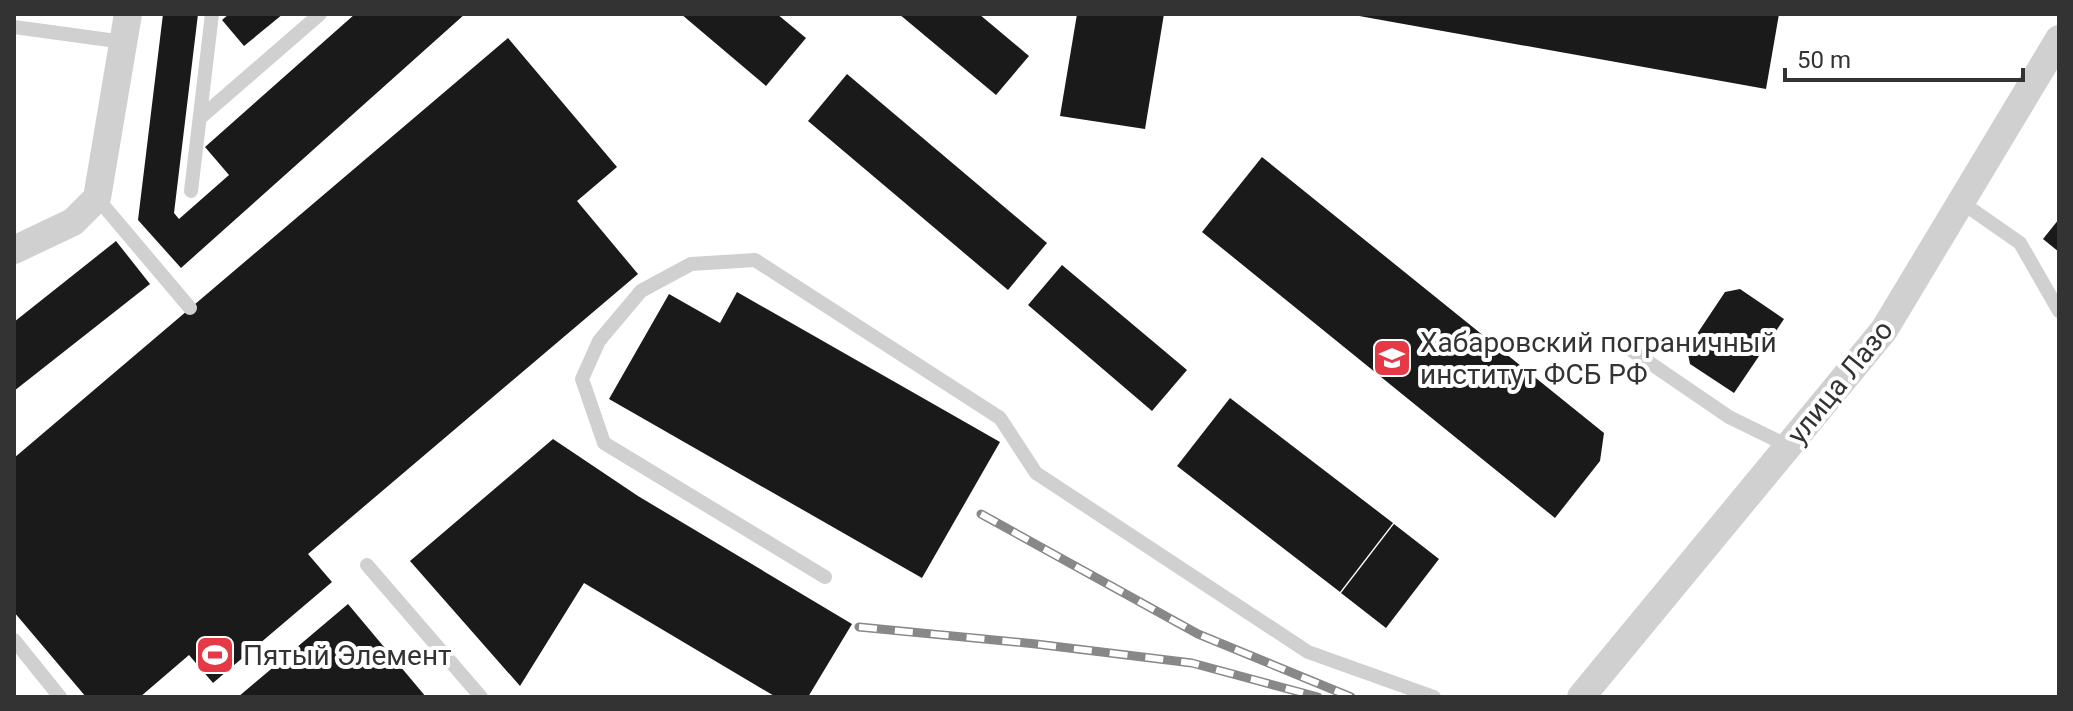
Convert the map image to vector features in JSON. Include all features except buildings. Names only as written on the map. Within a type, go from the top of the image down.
[{"type":"street","points":[[14,250],[73,222],[97,198],[128,14]]},
{"type":"street","name":"улица Лазо","points":[[1581,697],[1884,330],[2059,39]]},
{"type":"lane","points":[[191,191],[212,14]]},
{"type":"lane","points":[[200,118],[320,14]]},
{"type":"lane","points":[[14,27],[124,42]]},
{"type":"lane","points":[[97,198],[190,308]]},
{"type":"lane","points":[[1961,202],[2020,243],[2059,311]]},
{"type":"lane","points":[[825,577],[604,443],[582,379],[599,341],[641,291],[691,264],[755,260],[1000,418],[1036,473],[1308,652],[1434,697]]},
{"type":"lane","points":[[1628,348],[1729,417],[1788,446]]},
{"type":"lane","points":[[367,565],[481,697]]},
{"type":"lane","points":[[14,640],[60,697]]},
{"type":"railway","points":[[981,514],[1198,634],[1351,697]]},
{"type":"railway","points":[[859,627],[1192,663],[1318,697]]},
{"type":"place","name":"Хабаровский пограничный институт ФСБ РФ","points":[[1392,358]]},
{"type":"place","name":"Пятый Элемент","points":[[215,655]]}]
